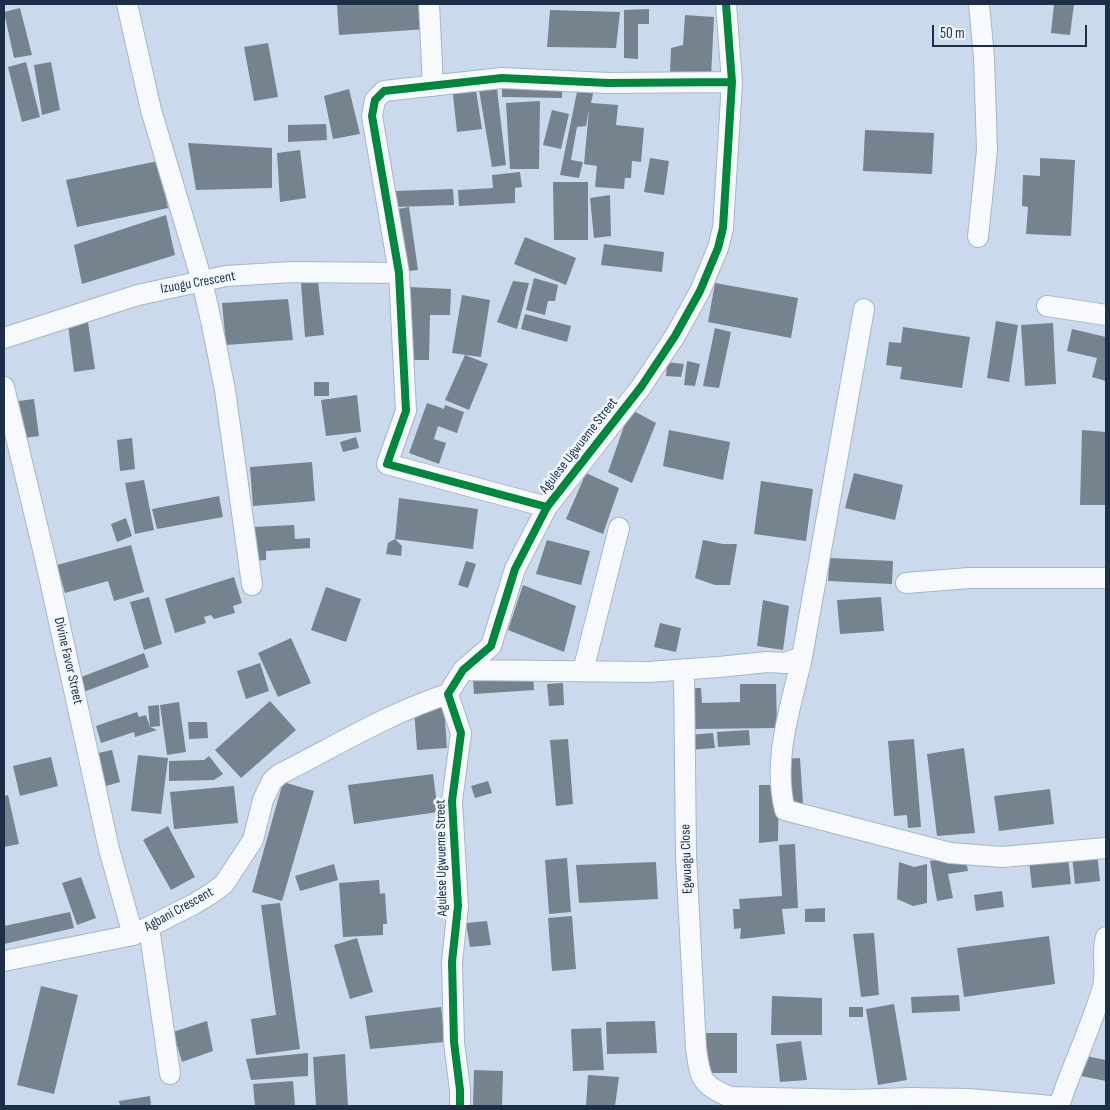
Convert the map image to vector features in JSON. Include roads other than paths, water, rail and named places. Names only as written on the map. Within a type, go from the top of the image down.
[{"type":"street","points":[[127,4],[151,110],[202,281],[226,390],[252,585]]},
{"type":"street","points":[[429,4],[433,86]]},
{"type":"street","name":"Agulese Ugwueme Street","points":[[460,1106],[454,1042],[452,962],[458,906],[452,801],[461,733],[448,694],[463,670],[491,646],[515,569],[547,507],[641,386],[675,336],[700,291],[718,248],[723,228],[732,82],[726,4]]},
{"type":"street","points":[[978,237],[987,150],[984,57],[979,4]]},
{"type":"street","points":[[547,507],[387,464],[406,411],[399,272],[372,116],[375,100],[384,91],[502,78],[608,83],[732,82]]},
{"type":"street","name":"Izuogu Crescent","points":[[4,338],[138,294],[226,276],[292,272],[399,272]]},
{"type":"street","points":[[1047,306],[1106,316]]},
{"type":"street","points":[[864,309],[802,658],[780,755],[781,797],[785,810],[950,853],[1002,857],[1106,848]]},
{"type":"street","name":"Divine Favor Street","points":[[4,387],[109,849],[141,931],[170,1074]]},
{"type":"street","points":[[584,671],[619,528]]},
{"type":"street","points":[[906,583],[969,578],[1106,578]]},
{"type":"street","points":[[463,670],[648,672],[750,665],[767,662],[785,663],[802,658]]},
{"type":"street","name":"Egwuagu Close","points":[[684,670],[686,856],[696,1048],[699,1074],[707,1084],[716,1092],[730,1097],[852,1100],[968,1099],[1051,1106]]},
{"type":"street","name":"Agbani Crescent","points":[[4,961],[141,931],[194,904],[224,884],[253,840],[263,800],[272,781],[280,774],[422,702],[448,694]]},
{"type":"street","points":[[1059,1106],[1069,1075],[1089,1030],[1104,984],[1103,948],[1106,937]]}]
